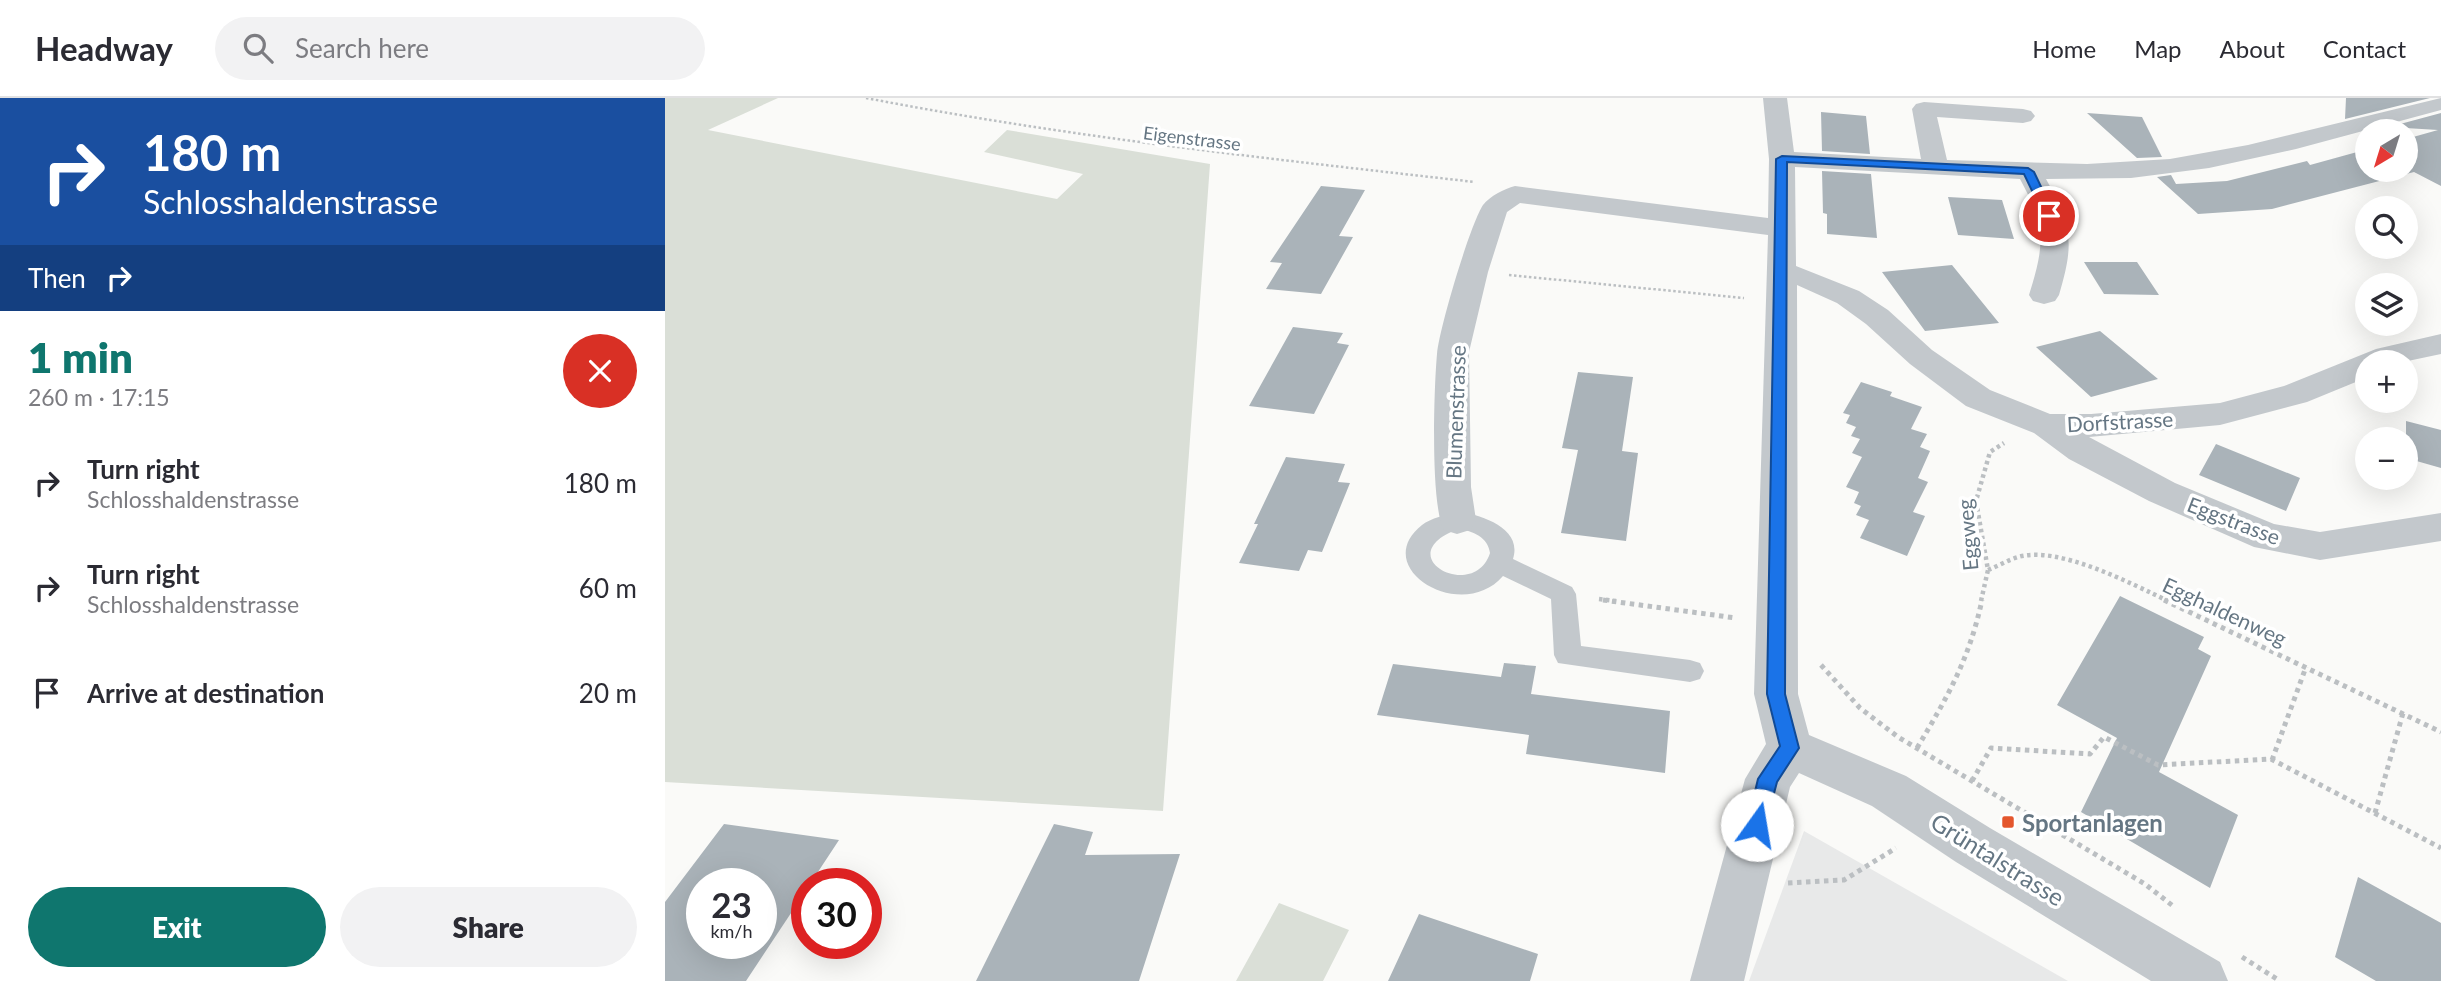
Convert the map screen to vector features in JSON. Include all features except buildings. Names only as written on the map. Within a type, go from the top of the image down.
[{"type":"street","points":[[1724,976],[1768,779],[1790,748],[1776,694],[1782,159],[1775,98]]},
{"type":"street","points":[[1782,159],[2028,172],[2134,170],[2221,158],[2441,103]]},
{"type":"street","points":[[1936,168],[1924,109],[2023,116]]},
{"type":"street","points":[[2028,172],[2034,180],[2056,234],[2057,252],[2044,295]]},
{"type":"street","points":[[1515,194],[1780,229]]},
{"type":"street","name":"Blumenstrasse","points":[[1457,520],[1453,487],[1453,352],[1473,272],[1495,208],[1515,194]]},
{"type":"street","name":"Dorfstrasse","points":[[1782,273],[1799,275],[1848,297],[1877,317],[1921,357],[1978,398],[2046,425],[2102,425],[2220,414],[2295,394],[2355,370]]},
{"type":"street","points":[[2414,350],[2441,344]]},
{"type":"street","name":"Eggstrasse","points":[[2046,425],[2082,450],[2162,492],[2268,537],[2320,546],[2441,527]]},
{"type":"street","name":"Grüntalstrasse","points":[[1790,748],[1889,790],[1973,845],[2216,966]]},
{"type":"lane","points":[[1457,520],[1471,521],[1494,532],[1500,541],[1502,552],[1499,563],[1479,580],[1466,584],[1438,582],[1427,576],[1419,567],[1417,547],[1432,529],[1457,520]]},
{"type":"lane","points":[[1499,563],[1563,594],[1568,655],[1690,671]]},
{"type":"path","name":"Eigenstrasse","points":[[866,98],[949,114],[1162,147],[1467,181],[1494,185],[1515,194]]},
{"type":"path","points":[[1473,272],[1745,298]]},
{"type":"path","name":"Eggweg","points":[[1917,748],[1955,684],[1972,640],[1988,570],[1976,501],[1990,453],[2012,438],[2046,425]]},
{"type":"path","name":"Egghaldenweg","points":[[1988,570],[2020,556],[2045,556],[2099,569],[2441,732]]},
{"type":"path","points":[[1563,594],[1745,619]]},
{"type":"path","points":[[2272,760],[2306,667]]},
{"type":"path","points":[[1826,672],[1860,708],[1917,748],[2145,884],[2183,915]]},
{"type":"path","points":[[2375,813],[2403,713]]},
{"type":"path","points":[[1972,781],[1991,748],[2090,754],[2104,737],[2158,765],[2272,760],[2441,848]]},
{"type":"path","points":[[1789,884],[1844,880],[1899,846]]},
{"type":"path","points":[[2216,966],[2280,981]]},
{"type":"shaded area","points":[[665,98],[778,98],[708,130],[1057,199],[1083,174],[984,152],[1007,130],[1210,164],[1163,811],[665,782]]},
{"type":"shaded area","points":[[1804,831],[2068,981],[1749,981]]},
{"type":"shaded area","points":[[1279,903],[1349,930],[1323,981],[1236,981]]},
{"type":"place","name":"Sportanlagen","points":[[2008,822]]},
{"type":"route","points":[[1757,825],[1768,779],[1790,748],[1776,694],[1782,159],[2028,172],[2049,216]]}]
